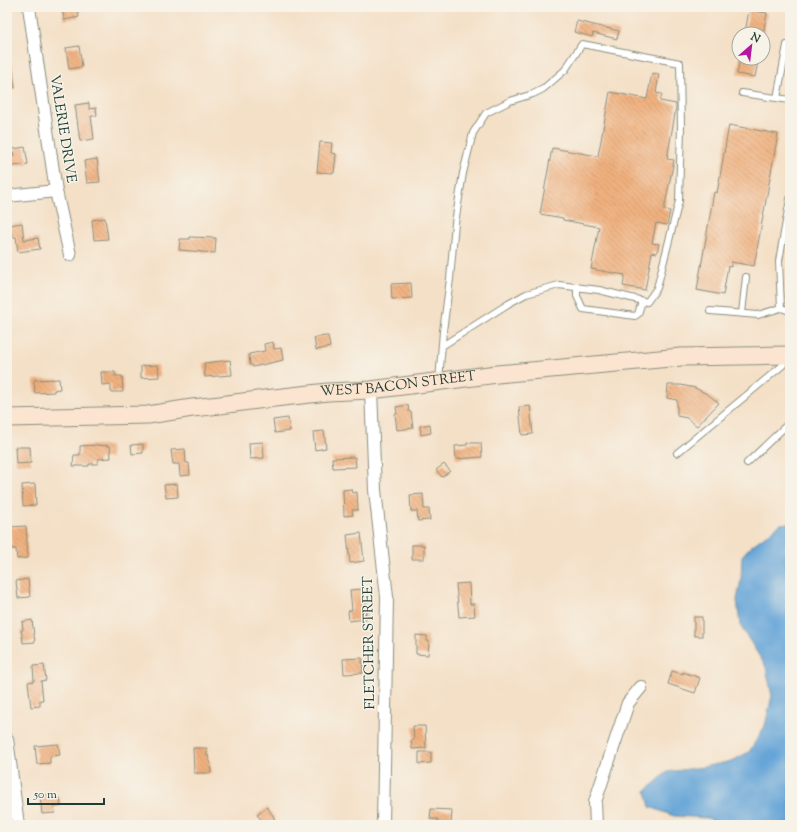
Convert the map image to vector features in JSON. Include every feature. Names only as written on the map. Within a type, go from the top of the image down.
[{"type":"street","name":"VALERIE DRIVE","points":[[29,7],[56,191],[70,255]]},
{"type":"street","points":[[7,196],[56,191]]},
{"type":"street","name":"WEST BACON STREET","points":[[7,418],[148,415],[265,399],[328,392],[370,390],[439,380],[498,374],[682,357],[788,355]]},
{"type":"street","name":"FLETCHER STREET","points":[[370,390],[375,490],[387,597],[383,825]]},
{"type":"street","points":[[596,825],[595,802],[628,703],[640,687]]},
{"type":"street","points":[[7,739],[18,825]]},
{"type":"lane","points":[[439,380],[442,346],[450,280],[455,223],[463,173],[473,133],[486,113],[510,101],[533,94],[543,89],[565,70],[582,44],[680,63],[681,128],[679,201],[657,288],[647,302],[599,290],[559,285],[526,294],[442,346]]},
{"type":"lane","points":[[777,98],[787,46]]},
{"type":"lane","points":[[742,93],[790,100]]},
{"type":"lane","points":[[781,308],[779,261],[790,199]]},
{"type":"lane","points":[[742,313],[746,276]]},
{"type":"lane","points":[[577,287],[577,296],[583,309],[635,316],[638,314],[642,300]]},
{"type":"lane","points":[[710,311],[758,315],[781,308],[790,311]]},
{"type":"lane","points":[[677,453],[783,365],[788,355]]},
{"type":"lane","points":[[747,463],[790,422]]},
{"type":"water","points":[[790,523],[790,825],[718,825],[708,818],[674,816],[650,807],[646,791],[667,772],[732,761],[749,752],[765,726],[772,696],[766,667],[740,625],[737,600],[741,580],[742,556],[750,547],[781,524]]},
{"type":"building","points":[[62,7],[77,7],[79,17],[64,20]]},
{"type":"building","points":[[749,10],[767,13],[765,26],[746,26]]},
{"type":"building","points":[[577,21],[619,31],[617,39],[593,33],[592,37],[574,32]]},
{"type":"building","points":[[79,46],[82,67],[69,69],[66,48]]},
{"type":"building","points":[[12,65],[15,88],[7,89],[7,66]]},
{"type":"building","points":[[738,66],[757,66],[755,77],[737,74]]},
{"type":"building","points":[[652,73],[659,74],[656,93],[662,94],[660,101],[676,104],[676,108],[667,159],[674,160],[664,210],[670,211],[667,225],[656,223],[652,243],[659,244],[657,253],[652,252],[645,290],[623,286],[625,275],[591,269],[599,227],[540,214],[552,148],[598,156],[610,92],[647,99]]},
{"type":"building","points":[[89,103],[89,109],[96,108],[97,116],[91,116],[94,139],[80,141],[75,105]]},
{"type":"building","points":[[729,125],[778,134],[754,266],[731,262],[731,267],[728,266],[723,295],[697,290],[714,192],[717,193]]},
{"type":"building","points":[[320,142],[332,143],[331,153],[336,154],[334,173],[317,172]]},
{"type":"building","points":[[25,147],[28,164],[7,167],[7,157],[14,156],[13,149]]},
{"type":"building","points":[[97,159],[100,182],[87,183],[84,161]]},
{"type":"building","points":[[105,218],[108,239],[94,240],[92,220]]},
{"type":"building","points":[[22,223],[24,240],[38,238],[40,249],[18,252],[16,237],[12,237],[10,225]]},
{"type":"building","points":[[190,237],[216,238],[215,253],[179,250],[180,239],[190,239]]},
{"type":"building","points":[[411,283],[412,298],[392,299],[391,284]]},
{"type":"building","points":[[328,336],[330,347],[316,350],[314,338]]},
{"type":"building","points":[[273,342],[274,349],[281,348],[283,360],[253,367],[250,365],[249,354],[265,351],[264,344]]},
{"type":"building","points":[[230,360],[232,375],[205,377],[204,363]]},
{"type":"building","points":[[158,365],[159,377],[141,378],[141,366]]},
{"type":"building","points":[[101,372],[115,372],[115,376],[122,376],[123,392],[111,392],[111,384],[102,385]]},
{"type":"building","points":[[59,379],[60,389],[54,390],[54,392],[35,393],[34,380]]},
{"type":"building","points":[[668,385],[681,385],[695,388],[707,394],[719,403],[697,426],[687,418],[677,416],[677,400],[667,398]]},
{"type":"building","points":[[408,405],[409,412],[411,412],[413,428],[397,430],[395,414],[397,414],[396,407]]},
{"type":"building","points":[[530,406],[533,434],[522,435],[519,407]]},
{"type":"building","points":[[288,418],[290,431],[275,433],[273,420]]},
{"type":"building","points":[[430,424],[431,433],[421,435],[420,426]]},
{"type":"building","points":[[324,431],[326,448],[315,450],[313,432]]},
{"type":"building","points":[[263,442],[264,458],[250,459],[249,443]]},
{"type":"building","points":[[467,443],[481,443],[482,457],[456,459],[455,446],[467,445]]},
{"type":"building","points":[[143,444],[143,453],[132,454],[131,445]]},
{"type":"building","points":[[80,446],[110,446],[111,458],[98,459],[98,464],[89,464],[89,466],[73,466],[74,455],[80,455]]},
{"type":"building","points":[[15,447],[30,447],[31,463],[16,464]]},
{"type":"building","points":[[185,449],[186,463],[189,463],[190,475],[180,476],[179,464],[173,464],[171,450]]},
{"type":"building","points":[[355,457],[356,467],[333,468],[332,458]]},
{"type":"building","points":[[444,464],[450,471],[442,477],[436,470]]},
{"type":"building","points":[[35,484],[36,505],[23,506],[22,485]]},
{"type":"building","points":[[177,484],[178,497],[166,498],[164,485]]},
{"type":"building","points":[[351,489],[352,493],[357,492],[358,510],[352,510],[353,515],[344,516],[343,490]]},
{"type":"building","points":[[423,494],[424,509],[429,509],[430,520],[418,521],[417,511],[411,511],[410,495]]},
{"type":"building","points":[[26,526],[28,558],[17,559],[16,549],[12,549],[10,527]]},
{"type":"building","points":[[361,533],[364,561],[350,563],[347,535]]},
{"type":"building","points":[[412,545],[424,545],[424,559],[412,559]]},
{"type":"building","points":[[28,579],[30,597],[18,598],[16,581]]},
{"type":"building","points":[[469,583],[470,604],[474,604],[475,616],[459,617],[456,584]]},
{"type":"building","points":[[363,589],[366,619],[349,621],[348,611],[352,610],[350,590]]},
{"type":"building","points":[[694,617],[702,617],[702,636],[694,636]]},
{"type":"building","points":[[32,620],[35,642],[23,643],[21,630],[23,630],[22,622]]},
{"type":"building","points":[[416,635],[427,636],[427,641],[429,641],[428,655],[416,654]]},
{"type":"building","points":[[362,658],[363,673],[344,674],[343,659]]},
{"type":"building","points":[[44,665],[46,680],[41,681],[43,700],[40,700],[40,706],[31,707],[28,682],[34,681],[33,666]]},
{"type":"building","points":[[672,671],[683,674],[683,672],[700,678],[695,693],[668,684]]},
{"type":"building","points":[[413,726],[425,726],[426,748],[412,749],[411,740],[414,740]]},
{"type":"building","points":[[58,744],[60,755],[50,756],[50,763],[37,764],[35,746]]},
{"type":"building","points":[[193,748],[207,748],[207,756],[208,755],[210,761],[211,773],[194,773]]},
{"type":"building","points":[[419,752],[431,752],[431,763],[419,764]]},
{"type":"building","points":[[53,794],[54,798],[60,798],[61,806],[54,807],[55,813],[42,814],[40,795]]},
{"type":"building","points":[[267,807],[274,817],[275,825],[266,825],[257,815]]},
{"type":"building","points":[[431,809],[452,810],[451,825],[438,825],[438,819],[430,819]]}]
